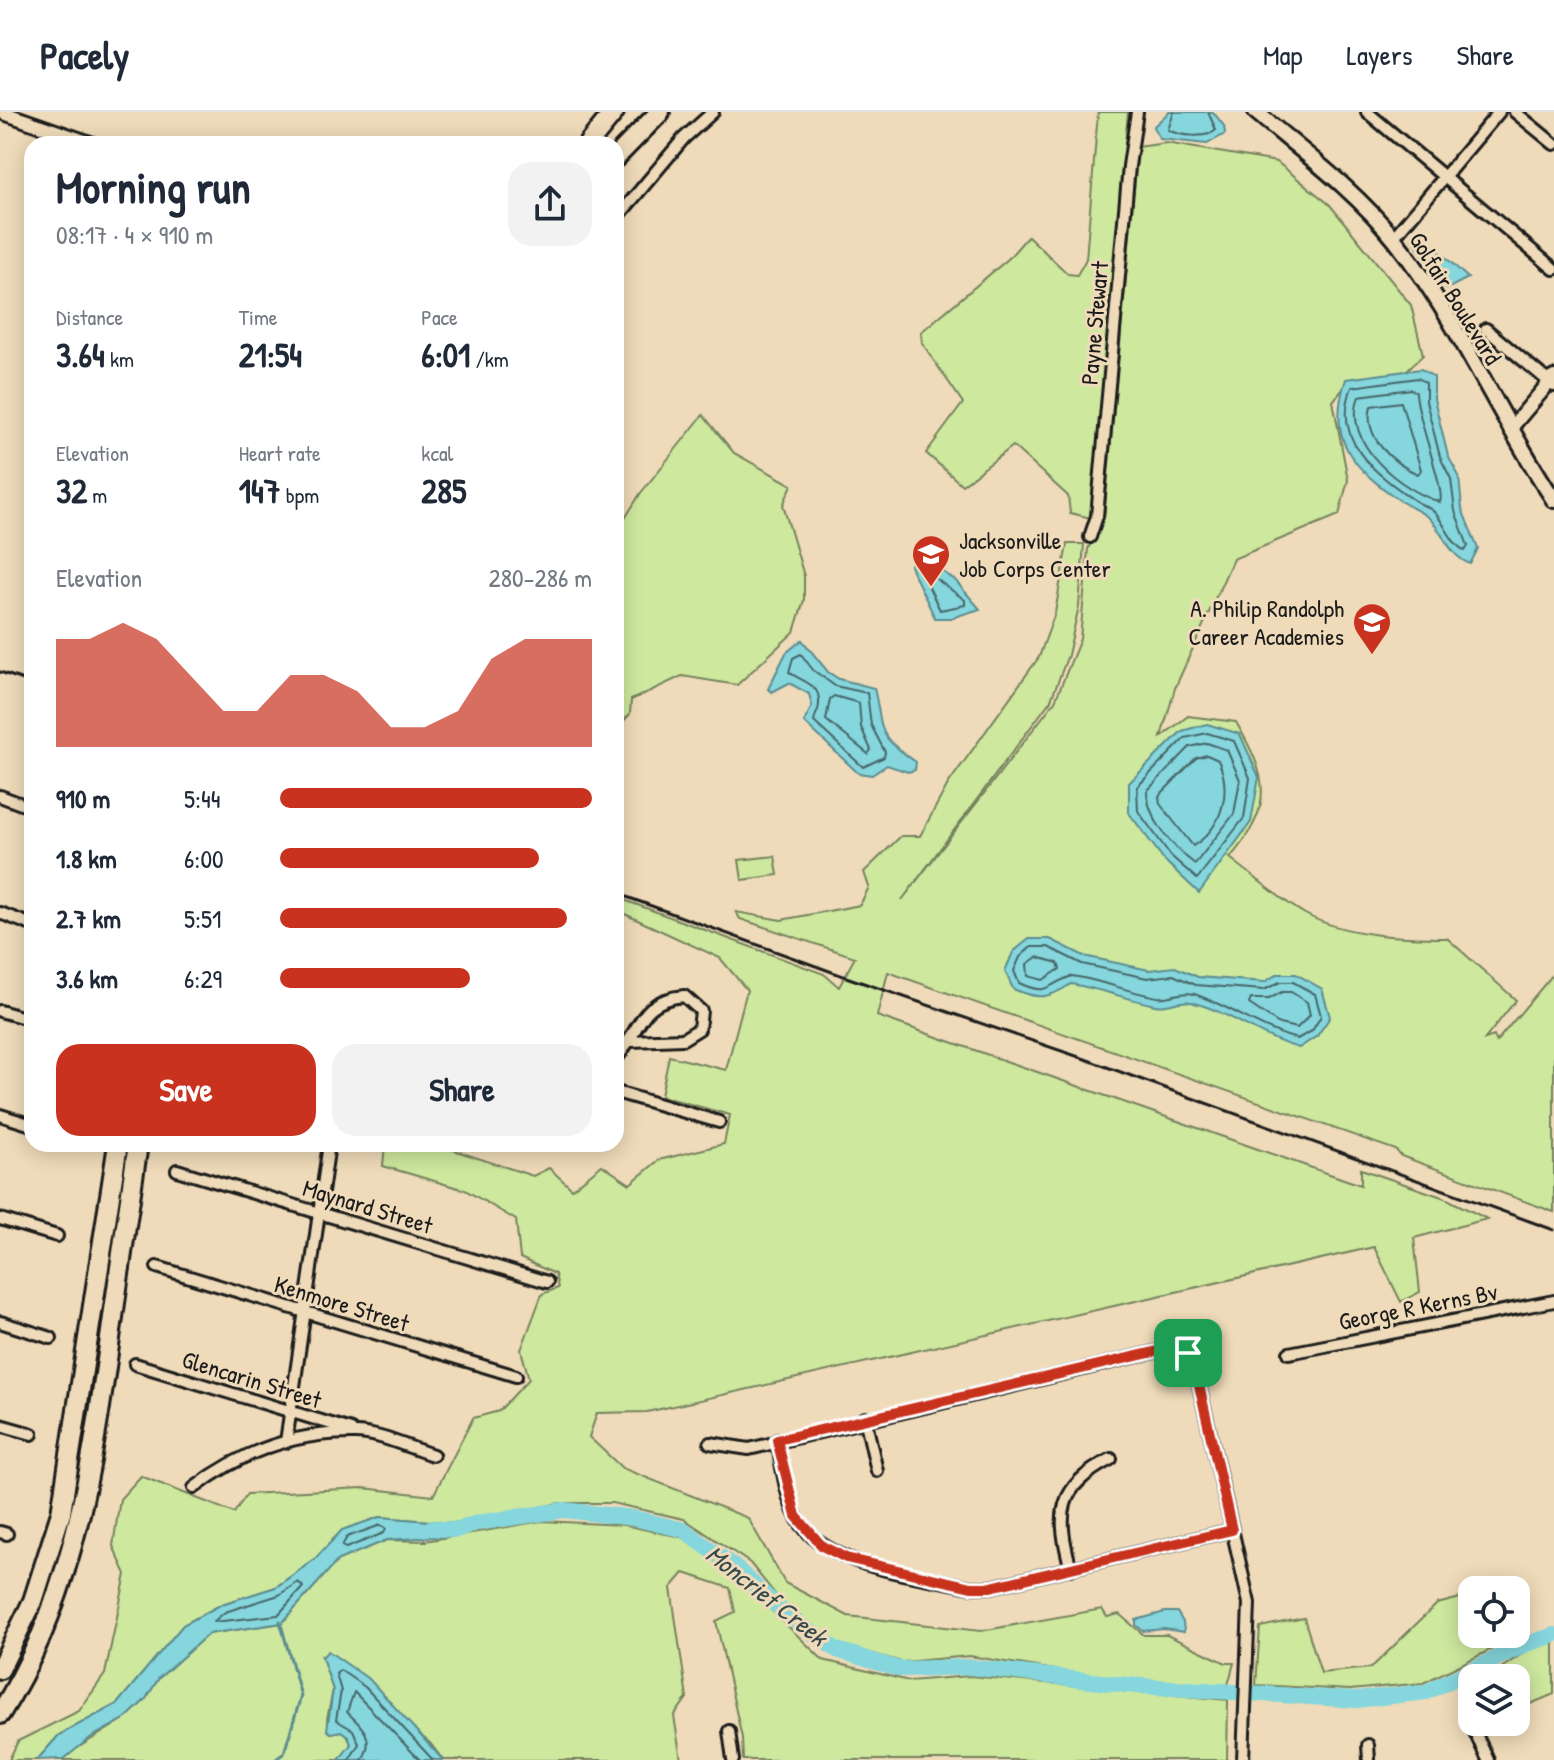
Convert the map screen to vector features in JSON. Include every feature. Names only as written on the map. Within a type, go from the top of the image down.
[{"type":"highway","points":[[624,137],[645,112]]},
{"type":"highway","points":[[624,149],[660,112]]},
{"type":"highway","points":[[594,136],[612,114]]},
{"type":"highway","points":[[0,1669],[33,1601],[61,1513],[117,1152]]},
{"type":"highway","points":[[0,1714],[46,1628],[76,1542],[89,1482],[137,1152]]},
{"type":"main road","name":"Golfair Boulevard","points":[[1256,112],[1344,187],[1393,238],[1429,287],[1554,500]]},
{"type":"street","points":[[1,112],[70,136]]},
{"type":"street","points":[[624,209],[684,138],[713,112]]},
{"type":"street","name":"Payne Stewart","points":[[1090,537],[1097,516],[1129,166],[1137,112]]},
{"type":"street","points":[[1367,112],[1554,269]]},
{"type":"street","points":[[1393,238],[1499,112]]},
{"type":"street","points":[[1515,112],[1554,144]]},
{"type":"street","points":[[1486,329],[1553,382],[1510,429]]},
{"type":"street","points":[[0,796],[24,805]]},
{"type":"street","points":[[0,913],[24,922]]},
{"type":"street","points":[[624,1049],[645,1010],[664,998],[684,996],[701,1011],[699,1029],[683,1039],[631,1041]]},
{"type":"street","points":[[0,1011],[24,1018]]},
{"type":"street","points":[[624,1094],[719,1122]]},
{"type":"street","points":[[0,1115],[24,1122]]},
{"type":"street","points":[[286,1442],[328,1152]]},
{"type":"street","name":"Maynard Street","points":[[177,1170],[547,1282]]},
{"type":"street","points":[[0,1219],[57,1236]]},
{"type":"street","name":"Kenmore Street","points":[[157,1267],[516,1376]]},
{"type":"street","name":"George R Kerns Bv","points":[[1289,1353],[1554,1301]]},
{"type":"street","points":[[0,1322],[51,1338]]},
{"type":"street","points":[[710,1443],[749,1449],[865,1418],[1171,1348],[1182,1350],[1193,1359],[1249,1603],[1243,1760]]},
{"type":"street","name":"Glencarin Street","points":[[135,1364],[433,1455]]},
{"type":"street","points":[[865,1418],[877,1471]]},
{"type":"street","points":[[0,1425],[32,1434]]},
{"type":"street","points":[[194,1488],[233,1461],[286,1442],[358,1432]]},
{"type":"street","points":[[777,1440],[796,1516],[814,1539],[834,1553],[971,1587],[991,1587],[1232,1530]]},
{"type":"street","points":[[1071,1569],[1061,1525],[1068,1496],[1085,1473],[1111,1459]]},
{"type":"street","points":[[729,1731],[733,1760]]},
{"type":"street","points":[[1477,1736],[1488,1760]]},
{"type":"street","points":[[1368,1745],[1369,1760]]},
{"type":"green space","points":[[1098,112],[1128,112],[1091,518],[1070,513],[1068,496],[1013,446],[962,485],[926,453],[963,403],[922,343],[921,332],[1008,259],[1028,236],[1068,274],[1077,275],[1086,259]]},
{"type":"green space","points":[[1166,143],[1277,162],[1330,205],[1411,305],[1423,355],[1406,371],[1349,382],[1333,401],[1348,480],[1339,515],[1233,559],[1175,688],[1161,737],[1188,716],[1236,722],[1255,760],[1262,792],[1254,823],[1230,858],[1286,901],[1321,921],[1374,934],[1447,938],[1516,1000],[1485,1039],[1494,1036],[1496,1042],[1554,973],[1554,1212],[1401,1156],[1396,1150],[888,972],[877,1016],[1361,1185],[1361,1169],[1445,1198],[1487,1219],[1414,1238],[1420,1292],[1401,1302],[1374,1247],[647,1412],[597,1413],[589,1437],[622,1468],[748,1518],[785,1583],[848,1616],[981,1631],[1102,1609],[1107,1617],[1119,1614],[1144,1635],[1167,1635],[1226,1663],[1234,1663],[1228,1685],[1127,1682],[970,1656],[902,1662],[838,1644],[783,1604],[750,1563],[684,1519],[612,1503],[560,1503],[453,1523],[380,1517],[342,1530],[315,1559],[276,1587],[222,1604],[183,1625],[117,1704],[59,1735],[37,1760],[9,1760],[18,1741],[79,1711],[105,1674],[126,1574],[113,1546],[120,1499],[141,1476],[234,1513],[247,1494],[363,1488],[433,1496],[473,1418],[499,1411],[529,1379],[521,1350],[542,1294],[558,1288],[555,1274],[520,1258],[516,1220],[465,1190],[383,1166],[384,1152],[460,1152],[533,1176],[549,1168],[572,1189],[602,1165],[630,1184],[659,1160],[724,1144],[730,1115],[661,1096],[669,1056],[726,1070],[747,990],[720,958],[624,914],[624,900],[824,974],[839,987],[855,957],[740,919],[736,912],[781,920],[860,905],[869,887],[864,872],[901,836],[920,836],[948,784],[1039,657],[1055,613],[1067,544],[1084,544],[1079,606],[1068,655],[1051,700],[902,900],[1055,701],[1080,639],[1088,549],[1104,518],[1138,147]]},
{"type":"green space","points":[[703,415],[734,453],[792,485],[783,505],[804,576],[804,600],[794,632],[737,685],[682,676],[631,700],[630,714],[624,721],[624,520],[640,494]]},
{"type":"green space","points":[[775,856],[778,875],[742,880],[739,860]]},
{"type":"green space","points":[[542,1521],[624,1525],[685,1538],[744,1584],[823,1660],[909,1681],[970,1676],[1228,1700],[1227,1760],[743,1760],[742,1738],[716,1621],[735,1612],[730,1588],[684,1573],[671,1588],[687,1698],[674,1716],[681,1760],[443,1760],[430,1743],[322,1657],[333,1690],[327,1719],[331,1733],[341,1731],[348,1736],[351,1745],[339,1760],[58,1760],[126,1718],[145,1700],[159,1678],[208,1634],[282,1623],[338,1560],[387,1540],[425,1541]]},
{"type":"green space","points":[[1458,1599],[1458,1648],[1494,1648],[1423,1683],[1350,1690],[1256,1685],[1260,1627],[1304,1618],[1321,1673],[1371,1668],[1437,1604]]},
{"type":"green space","points":[[1554,1642],[1554,1694],[1530,1704],[1530,1664],[1507,1664],[1526,1651]]},
{"type":"water","points":[[1169,112],[1213,112],[1224,126],[1225,134],[1207,144],[1160,139],[1153,127]]},
{"type":"water","points":[[1417,231],[1468,278],[1447,289],[1412,238]]},
{"type":"water","points":[[1421,369],[1434,377],[1434,399],[1448,456],[1459,476],[1462,509],[1478,549],[1470,564],[1452,550],[1429,518],[1370,478],[1348,451],[1342,436],[1340,401],[1346,379]]},
{"type":"water","points":[[918,555],[955,580],[980,609],[951,618],[935,618],[910,566]]},
{"type":"water","points":[[802,640],[828,672],[839,679],[874,688],[883,731],[893,745],[916,762],[915,770],[908,772],[887,765],[872,775],[858,773],[804,722],[812,706],[809,694],[789,683],[772,692],[768,689],[786,653]]},
{"type":"water","points":[[1207,724],[1240,734],[1259,777],[1251,822],[1199,893],[1165,861],[1129,813],[1129,783],[1182,731]]},
{"type":"water","points":[[1029,939],[1050,939],[1084,956],[1149,970],[1175,967],[1198,977],[1265,982],[1277,974],[1296,974],[1322,989],[1330,1017],[1317,1036],[1299,1048],[1191,1002],[1155,1005],[1071,984],[1049,995],[1030,995],[1013,989],[1005,971],[1013,952]]},
{"type":"water","points":[[380,1517],[453,1523],[452,1536],[387,1540],[338,1560],[282,1623],[208,1634],[159,1678],[145,1700],[126,1718],[90,1738],[64,1759],[37,1760],[59,1735],[117,1704],[183,1625],[222,1604],[276,1587],[315,1559],[342,1530]]},
{"type":"water","points":[[1177,1612],[1184,1632],[1164,1629],[1143,1631],[1136,1625],[1136,1620]]},
{"type":"water","points":[[328,1651],[370,1680],[443,1760],[339,1760],[351,1744],[348,1736],[341,1731],[331,1733],[327,1730],[333,1690],[322,1657]]},
{"type":"waterway","name":"Moncrief Creek","points":[[431,1528],[456,1530],[477,1523],[564,1510],[633,1518],[684,1530],[738,1570],[789,1617],[837,1650],[899,1669],[971,1667],[1126,1685],[1356,1700],[1426,1692],[1524,1645],[1554,1635]]},
{"type":"waterway","points":[[275,1760],[284,1753],[301,1696],[280,1621]]},
{"type":"railway","points":[[0,672],[24,680]]},
{"type":"railway","points":[[624,896],[1554,1230]]},
{"type":"place","name":"Jacksonville Job Corps Center","points":[[931,588]]},
{"type":"place","name":"A. Philip Randolph Career Academies","points":[[1372,656]]},
{"type":"route","points":[[1171,1348],[1188,1353],[1193,1359],[1232,1530],[991,1587],[971,1587],[846,1558],[822,1546],[796,1516],[777,1440],[1171,1348]]}]
